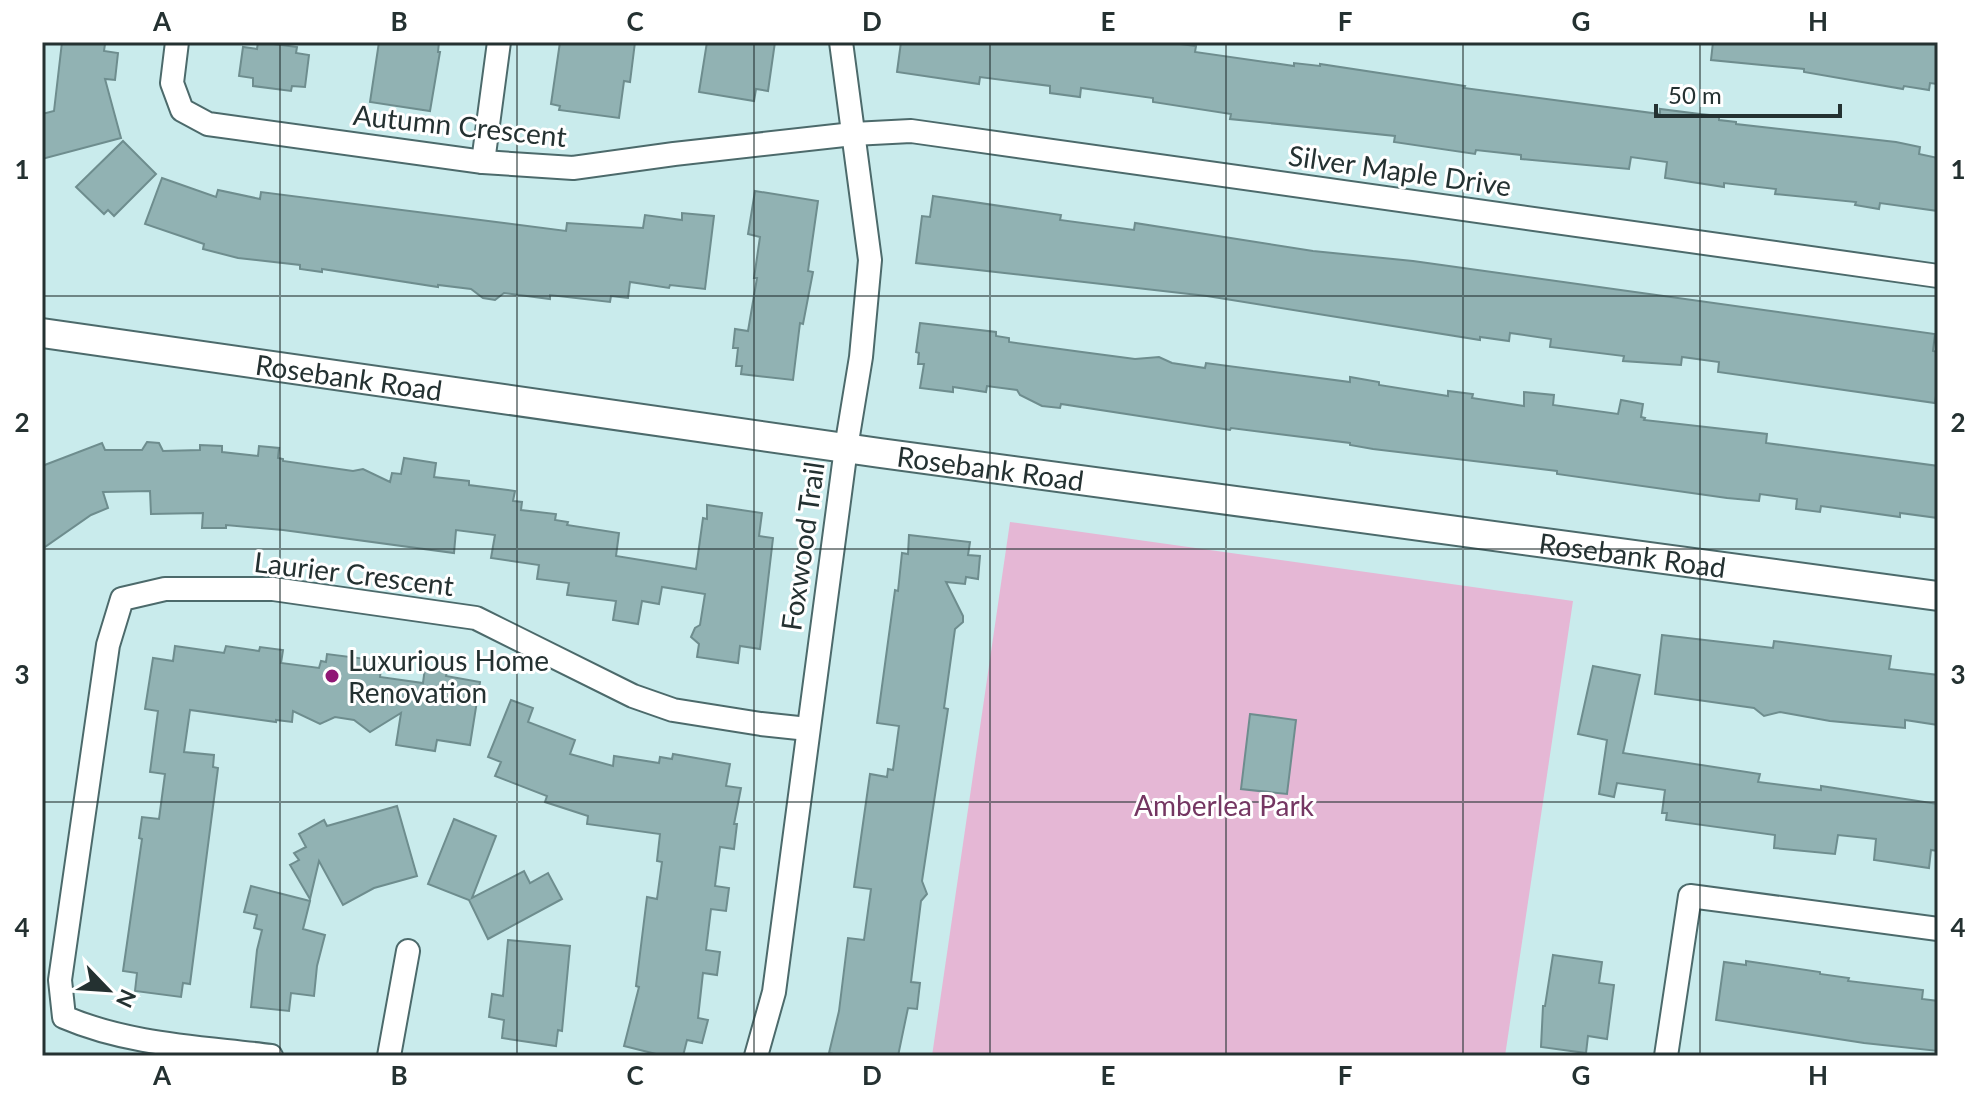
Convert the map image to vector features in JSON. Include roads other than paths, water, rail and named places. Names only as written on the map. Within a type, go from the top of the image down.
[{"type":"street","name":"Autumn Crescent","points":[[177,42],[172,83],[182,110],[208,124],[483,162],[573,168],[853,134]]},
{"type":"street","points":[[483,162],[499,42]]},
{"type":"street","name":"Foxwood Trail","points":[[756,1056],[774,992],[846,448],[861,357],[870,260],[841,42]]},
{"type":"street","name":"Silver Maple Drive","points":[[853,134],[911,131],[1938,276]]},
{"type":"street","name":"Rosebank Road","points":[[42,333],[846,448],[1938,596]]},
{"type":"street","name":"Laurier Crescent","points":[[271,1056],[128,1038],[96,1031],[64,1017],[60,980],[108,645],[122,599],[165,589],[273,589],[476,618],[633,696],[673,710],[808,729]]},
{"type":"street","points":[[1666,1056],[1690,896],[1938,929]]},
{"type":"street","points":[[389,1056],[408,951]]},
{"type":"place","name":"Luxurious Home Renovation","points":[[332,676]]},
{"type":"park label","name":"Amberlea Park","points":[[1224,805]]}]
